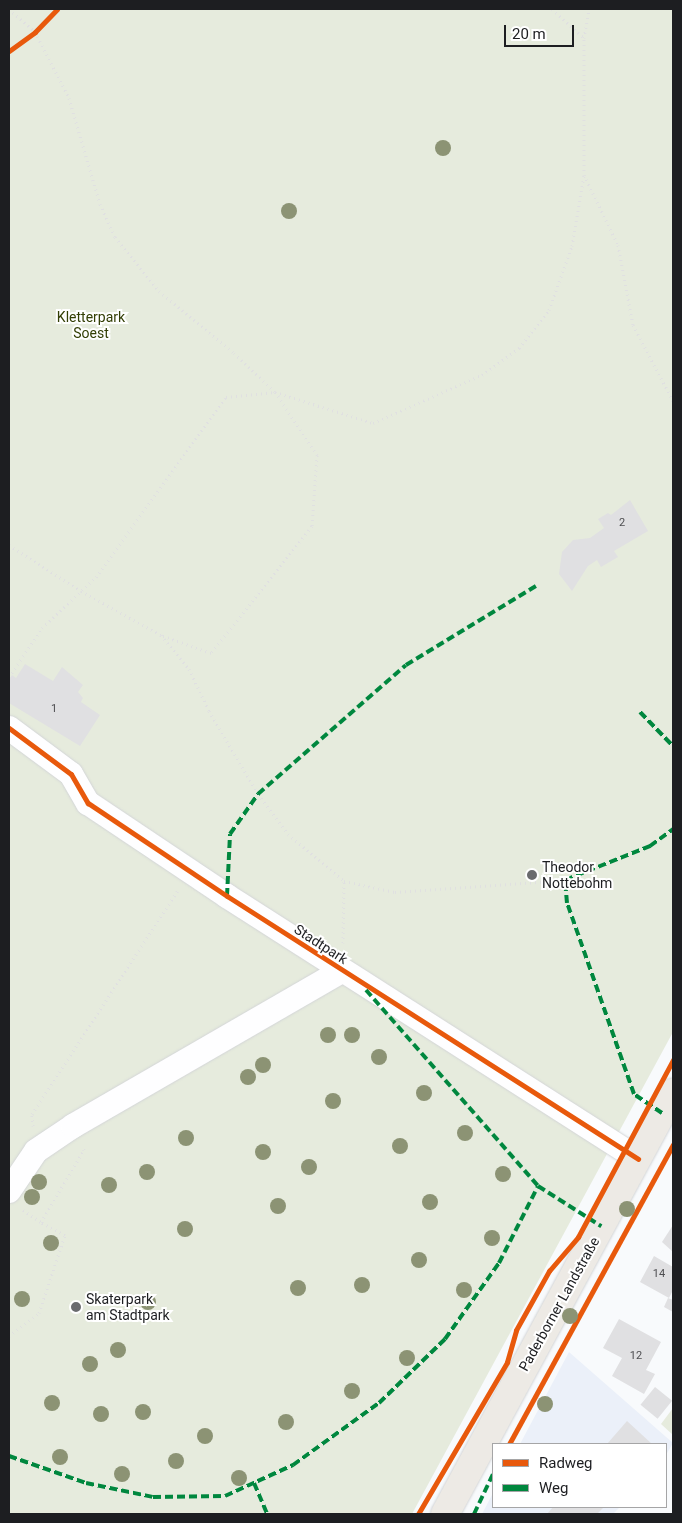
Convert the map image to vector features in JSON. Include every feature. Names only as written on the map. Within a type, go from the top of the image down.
[{"type":"main road","name":"Paderborner Landstraße","points":[[445,1514],[673,1093]]},
{"type":"street","name":"Stadtpark","points":[[9,728],[71,774],[88,803],[342,971],[638,1159]]},
{"type":"street","points":[[13,1199],[36,1151],[73,1126],[342,971]]},
{"type":"path","points":[[9,9],[35,32],[69,98],[100,204],[115,237],[159,291],[234,353],[274,392],[317,455],[312,526],[211,653],[161,635],[81,591],[9,545]]},
{"type":"path","points":[[9,51],[35,32],[57,9]]},
{"type":"path","points":[[552,9],[584,38]]},
{"type":"path","points":[[9,677],[42,628],[96,577],[226,397],[274,392],[373,423],[482,375],[519,348],[548,310],[572,246],[584,175],[584,38],[589,9]]},
{"type":"path","points":[[584,175],[618,245],[633,325],[673,401]]},
{"type":"path","points":[[161,635],[190,669],[209,711],[258,794],[288,834],[344,881],[395,892],[565,880]]},
{"type":"path","points":[[36,1151],[32,1114],[190,871]]},
{"type":"path","points":[[342,971],[344,881]]},
{"type":"path","points":[[41,1222],[84,1150],[73,1126]]},
{"type":"path","points":[[9,1336],[39,1313],[65,1235],[41,1222],[13,1199]]},
{"type":"shaded area","points":[[569,1352],[673,1443],[667,1453],[667,1443],[521,1443]]},
{"type":"shaded area","points":[[492,1495],[492,1508],[619,1508],[613,1514],[482,1514]]},
{"type":"green space","name":"Kletterpark Soest","points":[[9,9],[673,9],[673,1032],[412,1514],[9,1514]]},
{"type":"green space","points":[[673,1408],[673,1435],[661,1424]]},
{"type":"building","points":[[630,500],[648,531],[614,551],[618,557],[601,567],[597,560],[588,566],[572,591],[559,574],[562,552],[573,540],[590,538],[604,528],[598,519],[608,513],[611,515]]},
{"type":"building","points":[[25,664],[53,681],[62,667],[83,685],[78,692],[83,698],[81,702],[100,715],[80,746],[9,703],[9,680],[12,675],[16,678]]},
{"type":"building","points":[[673,1225],[673,1252],[662,1242]]},
{"type":"building","points":[[654,1256],[673,1267],[673,1290],[669,1298],[640,1282]]},
{"type":"building","points":[[668,1298],[673,1300],[673,1312],[664,1307]]},
{"type":"building","points":[[619,1319],[661,1342],[646,1370],[655,1374],[644,1394],[612,1376],[622,1358],[603,1348]]},
{"type":"building","points":[[655,1387],[672,1401],[658,1419],[641,1405]]},
{"type":"building","points":[[627,1421],[651,1443],[608,1443]]},
{"type":"building","points":[[552,1508],[603,1508],[597,1514],[547,1514]]},
{"type":"marked path","points":[[227,896],[230,834],[258,794],[406,665],[536,586]]},
{"type":"marked path","points":[[640,712],[673,746]]},
{"type":"marked path","points":[[662,1113],[634,1094],[567,903],[565,880],[650,846],[673,829]]},
{"type":"marked path","points":[[366,990],[538,1186],[601,1226]]},
{"type":"marked path","points":[[9,1456],[86,1483],[153,1497],[225,1496],[293,1465],[379,1403],[445,1339],[499,1263],[538,1186]]},
{"type":"marked path","points":[[474,1514],[492,1476]]},
{"type":"marked path","points":[[254,1483],[267,1514]]},
{"type":"cycle path","points":[[9,51],[35,32],[57,9]]},
{"type":"cycle path","points":[[9,728],[71,774],[88,803],[227,896],[638,1159]]},
{"type":"cycle path","points":[[418,1514],[507,1362],[516,1330],[549,1271],[578,1237],[673,1060]]},
{"type":"cycle path","points":[[510,1443],[673,1145]]},
{"type":"place","name":"Theodor Nottebohm","points":[[532,875]]},
{"type":"place","name":"Skaterpark am Stadtpark","points":[[76,1307]]}]
